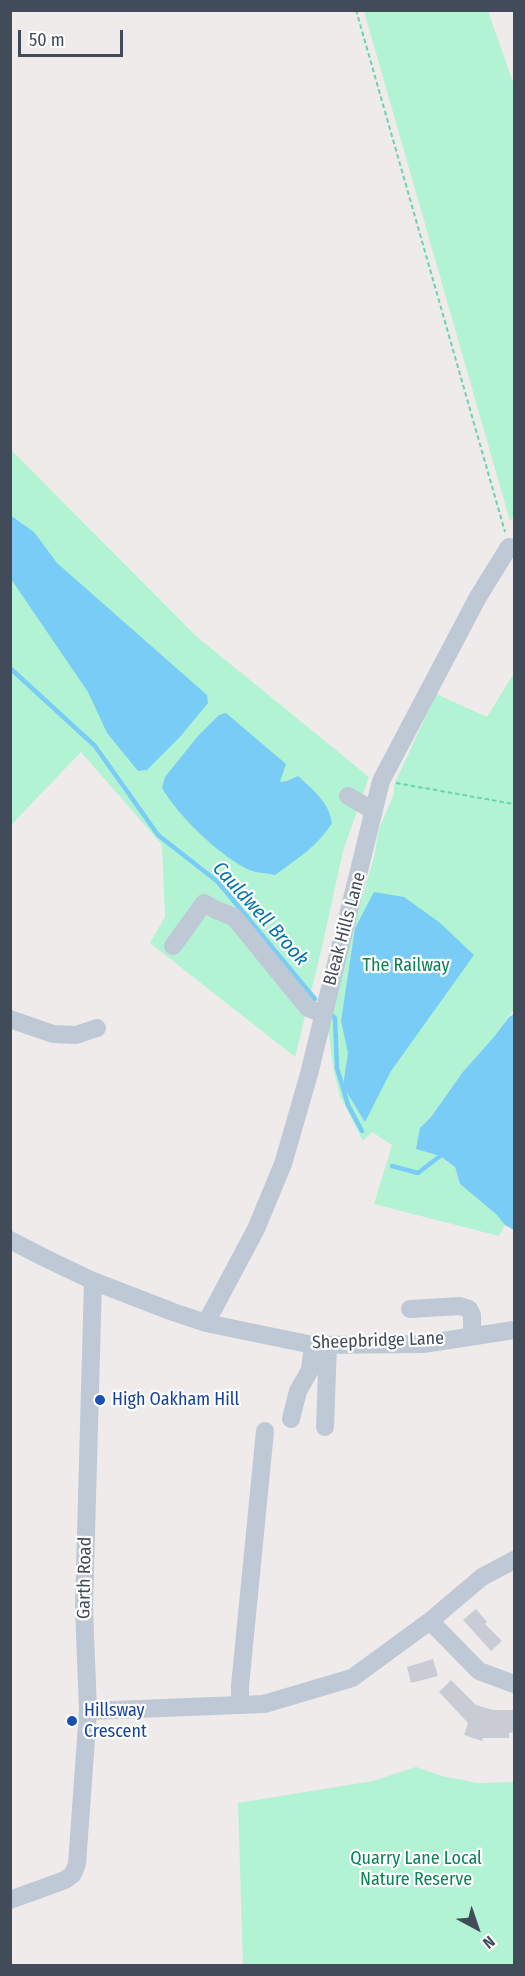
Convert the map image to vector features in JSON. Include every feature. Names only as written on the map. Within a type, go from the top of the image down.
[{"type":"street","name":"Bleak Hills Lane","points":[[206,1323],[256,1228],[283,1164],[309,1074],[381,781],[478,597],[509,547]]},
{"type":"street","points":[[348,796],[374,811]]},
{"type":"street","points":[[173,946],[204,903],[234,917],[308,1008],[322,1014]]},
{"type":"street","points":[[10,1019],[53,1034],[75,1035],[97,1028]]},
{"type":"street","points":[[10,1240],[93,1281],[206,1323]]},
{"type":"street","name":"Garth Road","points":[[10,1900],[65,1880],[73,1874],[77,1863],[88,1711],[84,1607],[93,1281]]},
{"type":"street","points":[[410,1309],[460,1306],[469,1309],[472,1315],[472,1336]]},
{"type":"street","name":"Sheepbridge Lane","points":[[206,1323],[321,1345],[423,1344],[514,1330]]},
{"type":"street","points":[[291,1419],[298,1391],[321,1345]]},
{"type":"street","points":[[321,1345],[325,1427]]},
{"type":"street","points":[[240,1705],[265,1431]]},
{"type":"street","points":[[88,1711],[264,1704],[352,1678],[430,1621],[482,1577],[514,1560]]},
{"type":"street","points":[[430,1621],[479,1671],[514,1684]]},
{"type":"path","points":[[356,10],[509,547]]},
{"type":"path","points":[[381,781],[514,804]]},
{"type":"green space","points":[[364,11],[488,11],[514,85],[514,517],[510,521]]},
{"type":"green space","points":[[11,450],[196,636],[369,777],[343,851],[295,1057],[150,943],[165,917],[162,845],[81,752],[11,825]]},
{"type":"green space","points":[[514,673],[514,1009],[493,1038],[462,1073],[431,1117],[420,1128],[417,1149],[440,1156],[455,1167],[460,1184],[497,1215],[505,1225],[499,1236],[374,1204],[392,1145],[372,1132],[363,1141],[340,1096],[328,1028],[346,952],[374,857],[379,829],[394,794],[394,785],[436,694],[487,717]]},
{"type":"green space","name":"Quarry Lane Local Nature Reserve","points":[[416,1767],[442,1776],[477,1783],[514,1782],[514,1965],[243,1965],[238,1803],[373,1781]]},
{"type":"water","points":[[10,515],[34,532],[57,563],[207,695],[208,703],[180,737],[147,770],[138,771],[107,733],[88,692],[11,579]]},
{"type":"water","points":[[226,713],[286,764],[280,782],[298,776],[328,809],[332,823],[320,839],[275,875],[250,870],[224,854],[189,823],[162,788],[165,777],[198,736],[219,715]]},
{"type":"water","name":"The Railway","points":[[374,892],[404,897],[439,922],[474,955],[391,1071],[365,1122],[343,1086],[348,1053],[341,1021],[355,928]]},
{"type":"water","points":[[514,1014],[514,1230],[505,1225],[497,1215],[460,1184],[455,1167],[440,1156],[416,1149],[420,1128],[431,1117],[462,1073]]},
{"type":"building","points":[[476,1609],[487,1622],[485,1624],[502,1641],[491,1651],[463,1620]]},
{"type":"building","points":[[433,1659],[438,1676],[411,1683],[407,1667]]},
{"type":"building","points":[[451,1680],[476,1705],[493,1710],[514,1710],[514,1732],[509,1733],[509,1738],[483,1738],[482,1741],[464,1735],[468,1723],[439,1692]]},
{"type":"waterway","name":"Cauldwell Brook","points":[[10,668],[95,746],[158,835],[218,882],[315,999]]},
{"type":"waterway","name":"Cauldwell Brook","points":[[333,1016],[335,1018],[337,1068],[348,1105],[362,1131]]},
{"type":"waterway","name":"Cauldwell Brook","points":[[392,1166],[418,1173],[440,1156]]},
{"type":"place","name":"High Oakham Hill","points":[[100,1400]]},
{"type":"place","name":"Hillsway Crescent","points":[[72,1721]]}]
